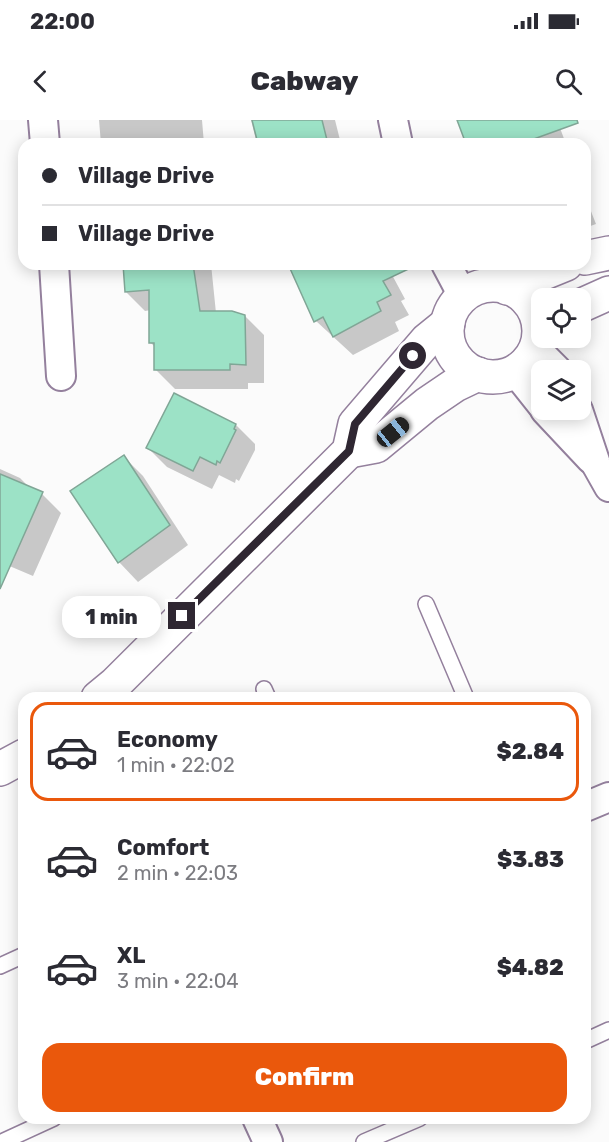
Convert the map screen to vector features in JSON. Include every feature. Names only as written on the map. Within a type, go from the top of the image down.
[{"type":"street","points":[[43,120],[44,138]]},
{"type":"street","points":[[393,120],[397,138]]},
{"type":"street","points":[[591,257],[609,253]]},
{"type":"street","points":[[54,270],[62,376]]},
{"type":"street","points":[[106,692],[349,451],[355,424],[420,348],[455,310],[476,288],[492,285],[507,288],[527,301],[538,322],[538,351],[491,377],[466,369],[450,349],[455,310],[447,270]]},
{"type":"street","points":[[507,288],[551,270]]},
{"type":"street","points":[[591,301],[609,293]]},
{"type":"street","points":[[349,451],[376,446],[427,404],[455,385],[478,374]]},
{"type":"street","points":[[555,420],[605,469]]},
{"type":"street","points":[[583,420],[605,469]]},
{"type":"street","points":[[0,770],[18,760]]},
{"type":"street","points":[[591,804],[609,797]]},
{"type":"street","points":[[260,1124],[268,1142]]},
{"type":"lane","points":[[426,604],[463,692]]},
{"type":"lane","points":[[0,966],[18,958]]},
{"type":"lane","points":[[591,1038],[609,1030]]},
{"type":"lane","points":[[4,1141],[41,1124]]},
{"type":"lane","points":[[364,1142],[406,1124]]},
{"type":"building","points":[[252,120],[322,120],[326,138],[256,138]]},
{"type":"building","points":[[457,120],[577,120],[578,123],[537,138],[464,138]]},
{"type":"building","points":[[123,270],[194,270],[200,311],[232,311],[245,315],[246,365],[230,364],[230,370],[154,370],[154,343],[149,343],[149,290],[125,292]]},
{"type":"building","points":[[291,270],[406,270],[383,281],[391,295],[377,302],[381,311],[333,337],[323,317],[314,322]]},
{"type":"building","points":[[174,393],[236,424],[234,429],[236,430],[220,463],[217,461],[216,465],[200,457],[193,471],[146,448]]},
{"type":"building","points":[[124,455],[170,525],[118,563],[70,491]]},
{"type":"building","points":[[0,474],[43,492],[0,589]]},
{"type":"route","points":[[182,616],[349,451],[355,424],[413,356]]}]
